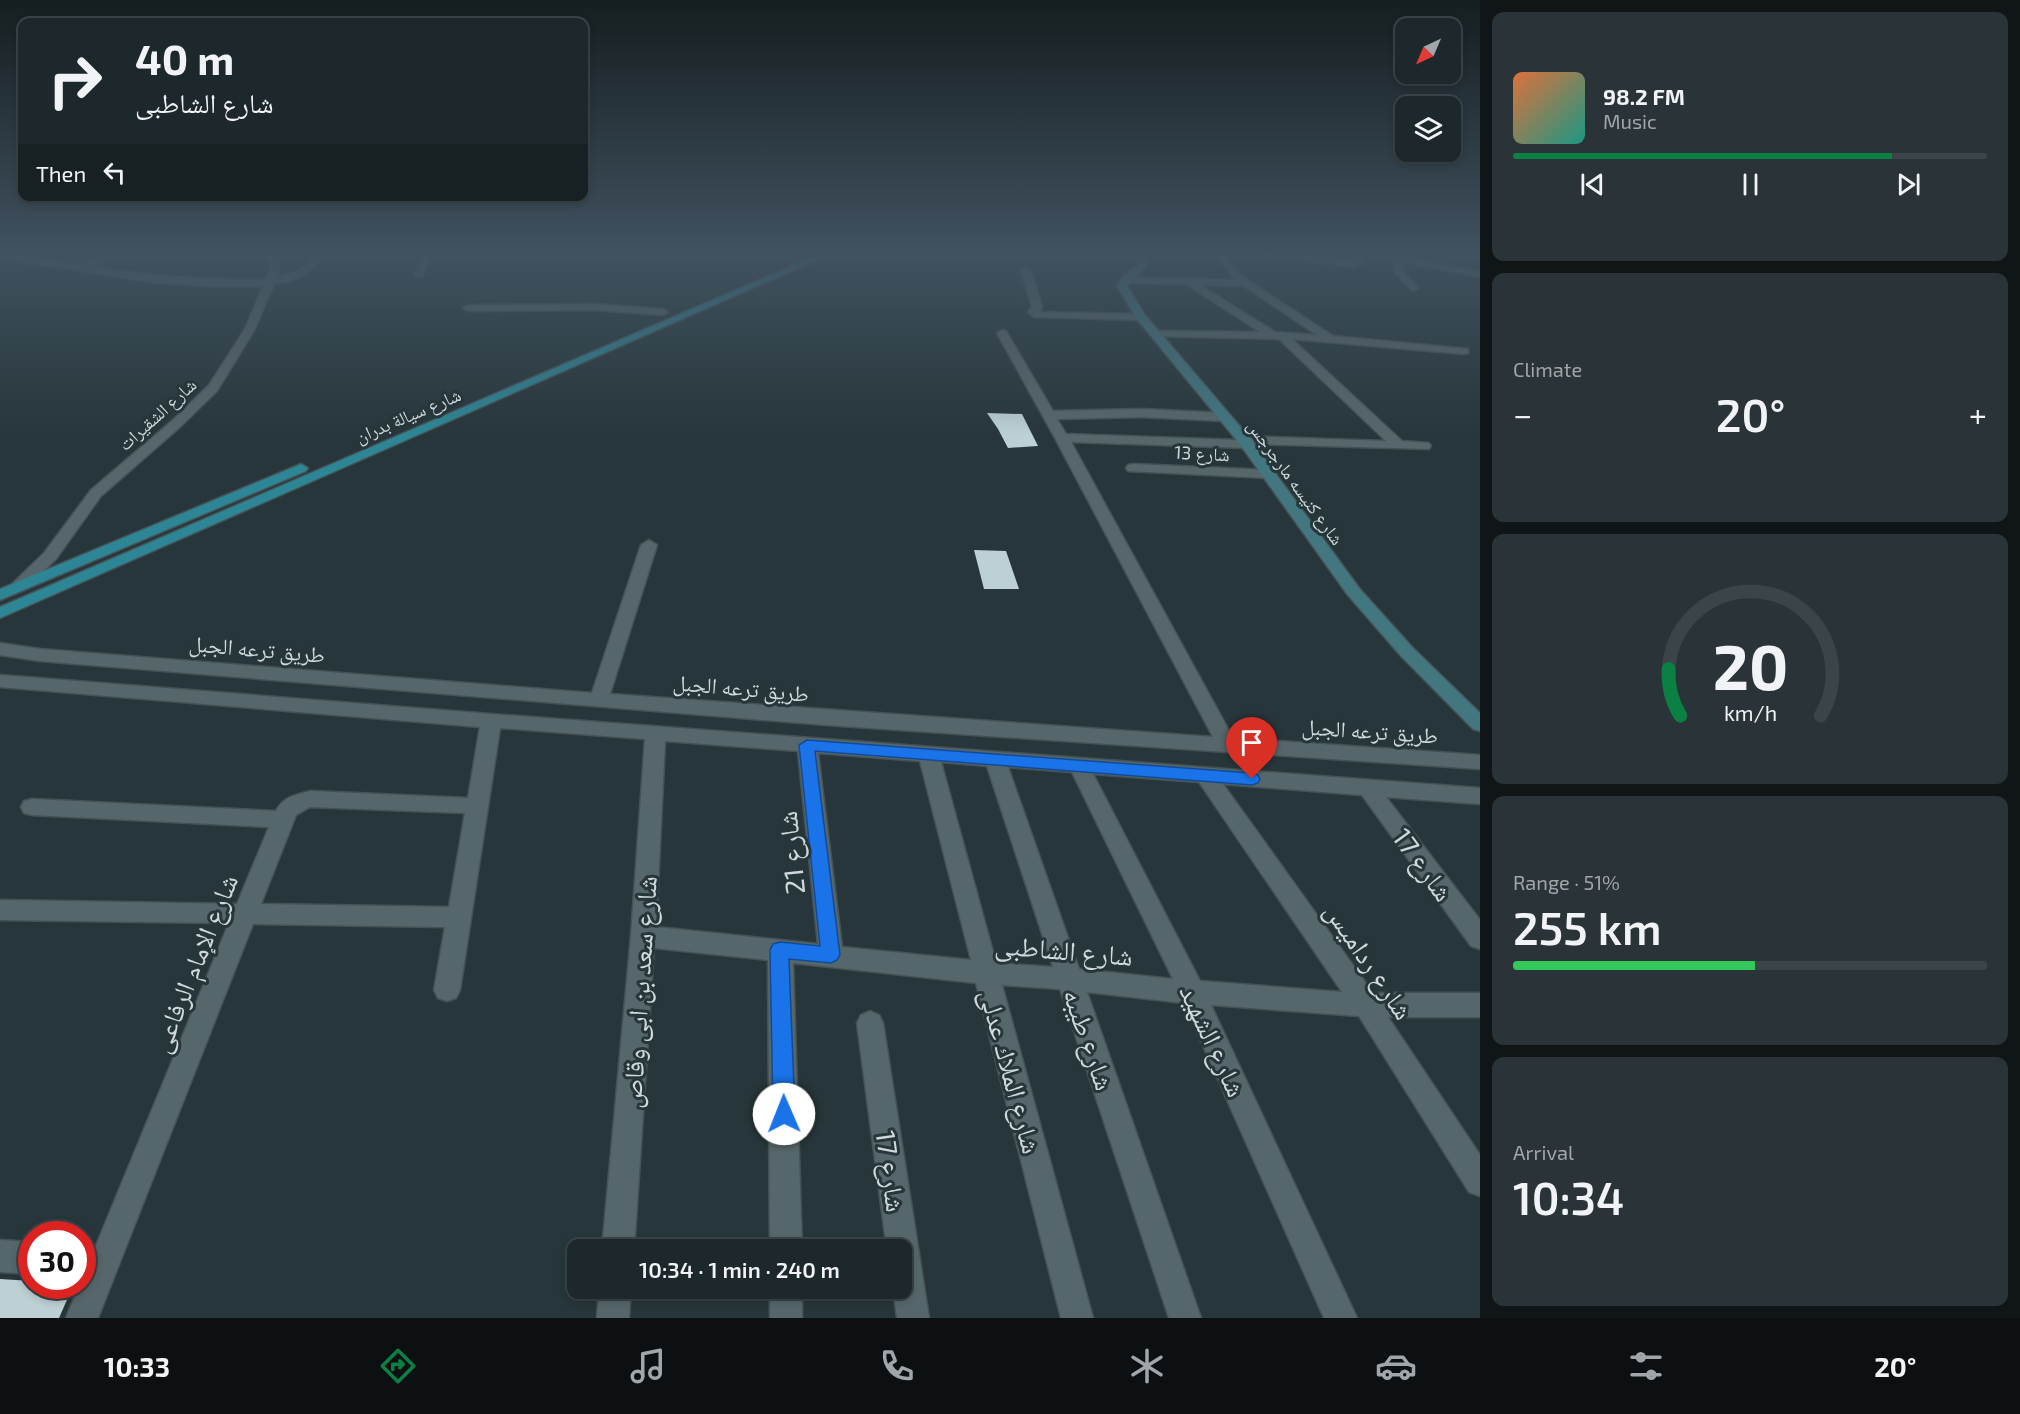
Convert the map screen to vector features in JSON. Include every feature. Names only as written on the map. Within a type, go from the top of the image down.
[{"type":"main road","name":"شارع سيالة بدران","points":[[0,595],[659,314]]},
{"type":"main road","name":"شارع سيالة بدران","points":[[0,613],[687,314]]},
{"type":"main road","points":[[628,327],[649,330]]},
{"type":"street","name":"شارع الشقيرات","points":[[18,587],[50,556],[96,493],[177,423],[213,388],[250,329],[256,314]]},
{"type":"street","points":[[1036,314],[1141,317]]},
{"type":"street","name":"شارع كنيسه مارجرجس","points":[[1139,314],[1245,442],[1353,591],[1407,652],[1480,724]]},
{"type":"street","points":[[1241,314],[1278,336],[1398,445]]},
{"type":"street","points":[[1292,314],[1330,339]]},
{"type":"street","points":[[1002,333],[1062,438],[1227,745]]},
{"type":"street","points":[[1155,334],[1278,336],[1464,351]]},
{"type":"street","points":[[1048,415],[1132,413],[1224,417]]},
{"type":"street","points":[[1062,438],[1424,446]]},
{"type":"street","name":"شارع 13","points":[[1133,468],[1269,474]]},
{"type":"street","points":[[599,700],[649,544]]},
{"type":"street","name":"طريق ترعه الجبل","points":[[0,649],[40,655],[826,718],[1480,762]]},
{"type":"street","points":[[0,681],[655,734],[1480,796]]},
{"type":"street","name":"شارع 21","points":[[826,718],[817,746],[831,955]]},
{"type":"street","points":[[447,990],[491,721]]},
{"type":"street","name":"شارع سعد بن ابى وقاص","points":[[619,1239],[643,936],[655,734]]},
{"type":"street","name":"شارع الملاك عدلى","points":[[929,755],[1077,1318]]},
{"type":"street","name":"شارع طيبه","points":[[995,760],[1185,1318]]},
{"type":"street","name":"شارع الشهيد","points":[[1079,766],[1192,992],[1341,1318]]},
{"type":"street","name":"شارع رداميس","points":[[1206,776],[1366,1005],[1480,1181]]},
{"type":"street","name":"شارع 17","points":[[1368,788],[1480,939]]},
{"type":"street","name":"شارع الإمام الرفاعى","points":[[96,1256],[291,806],[309,799],[477,806]]},
{"type":"street","points":[[32,807],[284,820]]},
{"type":"street","points":[[0,910],[458,917]]},
{"type":"street","name":"شارع الشاطبى","points":[[643,936],[986,973],[1192,992],[1366,1005],[1480,1005]]},
{"type":"street","points":[[780,950],[786,1239]]},
{"type":"street","name":"شارع 17","points":[[870,1023],[913,1318]]},
{"type":"street","points":[[0,1256],[18,1257]]},
{"type":"street","name":"شارع الإمام الرفاعى","points":[[82,1318],[86,1299]]},
{"type":"street","points":[[613,1318],[614,1299]]},
{"type":"street","points":[[786,1299],[786,1318]]},
{"type":"building","points":[[987,413],[1022,414],[1038,446],[1008,448]]},
{"type":"building","points":[[974,550],[1006,551],[1019,589],[984,589]]},
{"type":"building","points":[[0,1279],[18,1280],[18,1299],[67,1299],[59,1318],[0,1318]]},
{"type":"route","points":[[784,1114],[780,950],[831,955],[807,745],[1252,779]]}]
